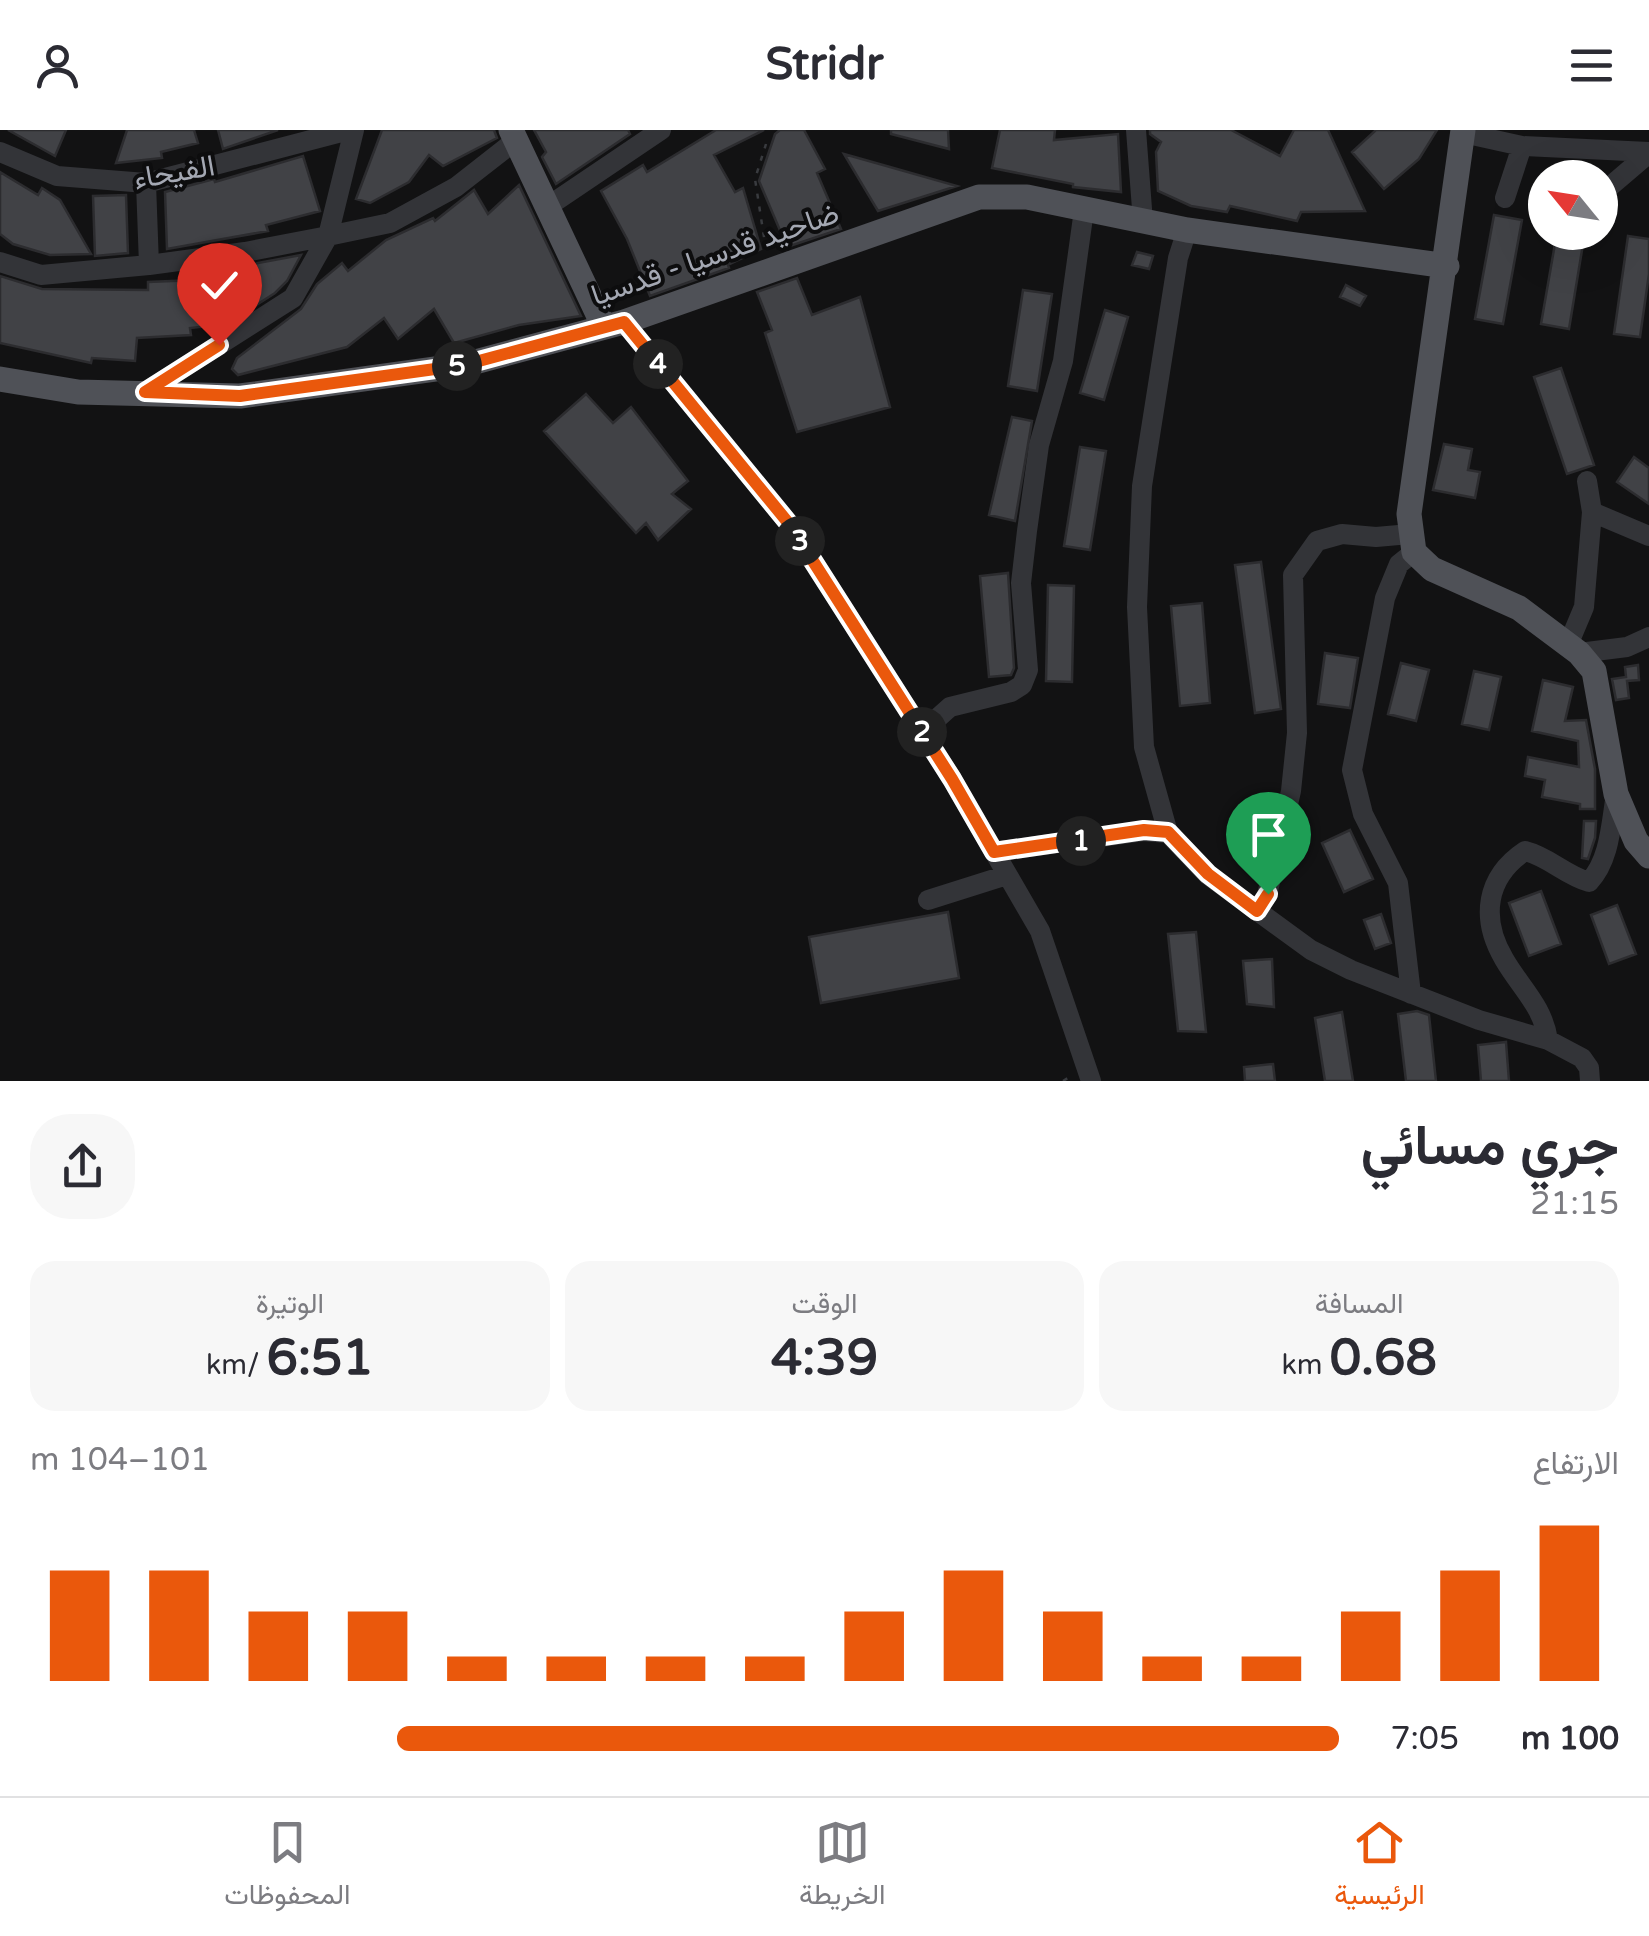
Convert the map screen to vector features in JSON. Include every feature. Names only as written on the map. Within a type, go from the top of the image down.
[{"type":"main road","points":[[1463,131],[1409,514],[1412,543],[1432,569],[1519,608],[1574,649],[1594,671],[1616,794],[1636,840],[1649,856]]},
{"type":"main road","points":[[513,135],[547,207],[614,324]]},
{"type":"main road","name":"ضاحيد قدسيا - قدسيا","points":[[0,379],[78,392],[240,396],[464,365],[614,324],[979,197],[1027,197],[1187,230],[1446,266]]},
{"type":"street","name":"الفيحاء","points":[[0,152],[57,176],[146,183],[352,130]]},
{"type":"street","points":[[145,392],[292,298],[328,236],[352,130]]},
{"type":"street","points":[[547,207],[661,130]]},
{"type":"street","points":[[1136,130],[1143,222]]},
{"type":"street","points":[[1463,131],[1522,146],[1649,153]]},
{"type":"street","points":[[0,262],[41,274],[149,265],[245,252],[390,222],[456,187],[513,135]]},
{"type":"street","points":[[1504,198],[1522,146]]},
{"type":"street","points":[[1618,180],[1649,153]]},
{"type":"street","points":[[146,183],[149,265]]},
{"type":"street","points":[[922,732],[950,706],[1011,692],[1022,684],[1028,670],[1021,584],[1027,531],[1040,445],[1063,361],[1084,210]]},
{"type":"street","points":[[1187,230],[1178,258],[1142,486],[1137,607],[1144,747],[1168,832],[1208,874],[1311,950],[1479,1020],[1548,1040],[1582,1058],[1589,1068],[1590,1081]]},
{"type":"street","points":[[614,324],[790,525],[922,732],[1040,931],[1090,1081]]},
{"type":"street","points":[[1586,481],[1592,512],[1584,607],[1574,649],[1626,647],[1649,637]]},
{"type":"street","points":[[1592,512],[1649,536]]},
{"type":"street","points":[[1257,911],[1268,894],[1291,792],[1297,733],[1293,574],[1317,541],[1342,534],[1412,543],[1385,598],[1352,770],[1363,814],[1398,882],[1411,994]]},
{"type":"street","points":[[1548,1040],[1545,1020],[1502,958],[1490,903],[1495,880],[1508,863],[1525,851],[1546,856],[1576,878],[1589,882],[1599,872],[1606,851],[1616,794]]},
{"type":"street","points":[[994,852],[1144,830],[1168,832]]},
{"type":"street","points":[[928,900],[1007,874]]},
{"type":"path","points":[[766,144],[755,179],[769,272]]},
{"type":"building","points":[[8,130],[66,130],[55,156]]},
{"type":"building","points":[[127,130],[194,130],[198,143],[161,152],[162,158],[116,163]]},
{"type":"building","points":[[218,130],[278,130],[223,149]]},
{"type":"building","points":[[382,130],[494,130],[497,138],[443,166],[429,155],[409,182],[370,203],[356,199]]},
{"type":"building","points":[[534,130],[628,130],[630,134],[556,184]]},
{"type":"building","points":[[716,130],[764,130],[714,155],[735,192],[743,188],[761,249],[728,265],[729,268],[650,296],[627,239],[601,191],[643,165],[647,172]]},
{"type":"building","points":[[780,130],[804,130],[825,169],[817,173],[841,229],[787,247],[759,181],[775,134]]},
{"type":"building","points":[[891,130],[948,130],[949,149],[891,134]]},
{"type":"building","points":[[1000,130],[1055,130],[1054,140],[1118,134],[1121,192],[1073,187],[992,168]]},
{"type":"building","points":[[1150,130],[1231,130],[1280,156],[1294,130],[1328,130],[1365,211],[1301,212],[1297,221],[1230,206],[1227,212],[1191,206],[1158,191],[1156,152],[1161,142]]},
{"type":"building","points":[[1376,130],[1437,130],[1419,159],[1384,189],[1352,152]]},
{"type":"building","points":[[844,154],[883,165],[957,186],[878,211]]},
{"type":"building","points":[[303,156],[320,211],[266,225],[268,231],[167,249],[165,192]]},
{"type":"building","points":[[0,172],[38,195],[42,188],[60,200],[91,254],[50,255],[13,244],[0,234]]},
{"type":"building","points":[[519,185],[581,316],[519,325],[454,343],[434,309],[398,339],[384,318],[347,347],[238,375],[232,369],[237,358],[301,309],[317,284],[342,263],[348,271],[386,240],[433,218],[435,221],[474,190],[488,214]]},
{"type":"building","points":[[126,195],[128,253],[95,256],[93,196]]},
{"type":"building","points":[[1494,215],[1522,220],[1503,324],[1475,319]]},
{"type":"building","points":[[1628,236],[1649,239],[1649,274],[1640,337],[1614,334]]},
{"type":"building","points":[[1554,250],[1582,250],[1569,329],[1541,324]]},
{"type":"building","points":[[1137,252],[1153,256],[1149,269],[1132,265]]},
{"type":"building","points":[[301,255],[287,281],[275,293],[227,324],[190,328],[191,335],[137,338],[135,361],[92,358],[91,363],[0,343],[0,276],[42,289],[148,290],[148,282],[195,280],[195,276],[245,271],[245,267],[258,263]]},
{"type":"building","points":[[797,278],[812,315],[860,297],[890,407],[797,432],[765,333],[772,330],[757,292]]},
{"type":"building","points":[[1346,285],[1366,296],[1360,306],[1340,297]]},
{"type":"building","points":[[1023,290],[1052,294],[1037,391],[1008,386]]},
{"type":"building","points":[[1105,310],[1128,317],[1104,400],[1080,393]]},
{"type":"building","points":[[1561,368],[1594,465],[1567,474],[1534,377]]},
{"type":"building","points":[[586,394],[613,423],[631,407],[688,481],[672,494],[691,509],[658,540],[646,523],[636,533],[544,431]]},
{"type":"building","points":[[1012,417],[1032,421],[1015,521],[989,515]]},
{"type":"building","points":[[1444,444],[1472,449],[1468,470],[1480,472],[1475,498],[1433,490]]},
{"type":"building","points":[[1080,447],[1106,451],[1090,550],[1064,546]]},
{"type":"building","points":[[1634,457],[1649,468],[1649,504],[1617,482]]},
{"type":"building","points":[[1261,562],[1281,709],[1255,713],[1235,565]]},
{"type":"building","points":[[1008,573],[1014,668],[1011,675],[989,677],[980,576]]},
{"type":"building","points":[[1048,585],[1074,586],[1072,682],[1046,681]]},
{"type":"building","points":[[1202,603],[1210,703],[1180,706],[1171,606]]},
{"type":"building","points":[[1325,653],[1358,658],[1350,708],[1318,704]]},
{"type":"building","points":[[1401,663],[1429,670],[1416,721],[1388,714]]},
{"type":"building","points":[[1638,665],[1639,680],[1627,681],[1629,698],[1616,700],[1612,679],[1626,677],[1625,667]]},
{"type":"building","points":[[1474,671],[1501,677],[1489,730],[1462,724]]},
{"type":"building","points":[[1543,680],[1573,687],[1565,721],[1586,720],[1595,769],[1595,809],[1580,809],[1580,804],[1542,797],[1545,780],[1525,776],[1528,757],[1579,767],[1578,741],[1532,731]]},
{"type":"building","points":[[1584,821],[1596,821],[1588,859],[1582,858]]},
{"type":"building","points":[[1350,830],[1373,879],[1344,892],[1322,843]]},
{"type":"building","points":[[1541,891],[1561,944],[1529,956],[1509,903]]},
{"type":"building","points":[[1617,905],[1636,954],[1609,964],[1591,915]]},
{"type":"building","points":[[948,912],[959,978],[821,1003],[809,937]]},
{"type":"building","points":[[1381,914],[1391,943],[1375,949],[1364,920]]},
{"type":"building","points":[[1196,932],[1206,1032],[1178,1031],[1168,934]]},
{"type":"building","points":[[1272,959],[1274,1007],[1247,1004],[1243,961]]},
{"type":"building","points":[[1417,1011],[1429,1015],[1436,1081],[1406,1081],[1398,1014]]},
{"type":"building","points":[[1342,1012],[1353,1081],[1325,1081],[1315,1018]]},
{"type":"building","points":[[1506,1042],[1509,1081],[1481,1081],[1478,1045]]},
{"type":"building","points":[[1273,1064],[1275,1081],[1245,1081],[1244,1067]]},
{"type":"route","points":[[219,345],[145,392],[240,396],[464,365],[624,322],[790,525],[952,779],[994,852],[1144,830],[1168,832],[1208,874],[1257,911],[1268,894]]}]
